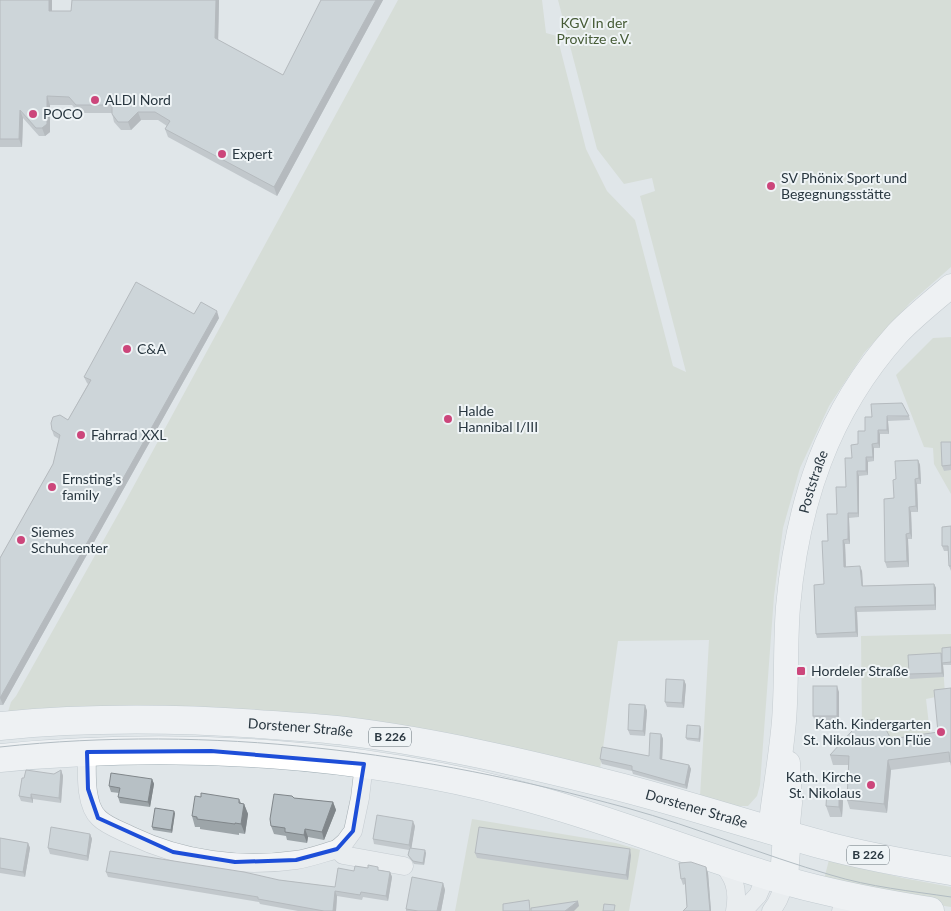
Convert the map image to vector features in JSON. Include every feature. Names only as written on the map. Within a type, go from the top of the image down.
[{"type":"main road","name":"Dorstener Straße","points":[[0,726],[74,720],[161,719],[344,731],[437,745],[614,786],[827,846],[890,861],[951,871]]},
{"type":"main road","name":"B 226","points":[[0,758],[87,752],[160,750],[220,752],[364,764],[446,778],[540,800],[815,889],[930,911]]},
{"type":"main road","points":[[775,877],[778,832]]},
{"type":"street","name":"Poststraße","points":[[778,832],[790,803],[784,722],[788,609],[802,517],[818,466],[828,439],[850,399],[872,366],[898,334],[951,286]]},
{"type":"street","points":[[87,752],[88,789],[91,804],[98,818],[140,840],[173,852],[213,860],[235,862],[296,860],[337,849],[353,831],[360,798],[364,764]]},
{"type":"street","points":[[337,849],[343,855],[404,866]]},
{"type":"street","points":[[719,859],[731,874],[737,899],[735,911]]},
{"type":"street","points":[[743,911],[775,877],[783,889],[779,900],[771,911]]},
{"type":"street","points":[[840,911],[882,903]]},
{"type":"highlighted area","points":[[211,751],[364,764],[353,831],[337,849],[296,860],[235,862],[173,852],[98,818],[88,789],[87,752]]},
{"type":"green space","name":"KGV In der Provitze e.V.","points":[[398,0],[542,0],[546,33],[557,36],[586,149],[607,191],[635,220],[673,366],[686,372],[640,196],[655,191],[652,178],[624,184],[597,149],[558,0],[951,0],[951,267],[910,303],[864,353],[829,406],[800,468],[783,528],[774,596],[760,785],[757,796],[748,806],[731,806],[700,797],[709,640],[618,641],[600,769],[512,748],[8,712],[11,702],[125,502]]},
{"type":"green space","points":[[951,337],[951,494],[934,464],[933,448],[924,447],[896,375],[933,338]]},
{"type":"green space","points":[[951,634],[951,648],[942,649],[945,695],[926,699],[931,742],[895,746],[862,730],[861,636]]},
{"type":"green space","points":[[472,819],[616,843],[640,850],[629,911],[455,911]]},
{"type":"green space","points":[[829,860],[903,878],[951,887],[951,907],[884,896],[823,883]]},
{"type":"building","points":[[0,0],[49,0],[49,11],[71,11],[72,0],[216,0],[215,38],[283,75],[321,0],[376,0],[274,187],[165,129],[170,121],[155,112],[138,112],[128,122],[118,122],[112,114],[112,105],[76,105],[69,97],[47,96],[47,124],[42,128],[36,128],[20,110],[19,139],[0,139]]},
{"type":"building","points":[[136,282],[194,314],[201,302],[217,311],[0,698],[0,558],[53,464],[60,435],[52,430],[51,423],[53,417],[60,415],[68,420],[91,380],[84,377]]},
{"type":"building","points":[[902,403],[909,416],[887,416],[887,430],[878,430],[878,443],[872,444],[873,457],[866,457],[866,471],[857,471],[858,513],[848,513],[848,539],[843,540],[844,567],[860,566],[862,586],[934,584],[935,605],[855,607],[856,632],[816,634],[814,585],[824,584],[822,541],[828,541],[827,514],[837,514],[836,487],[846,487],[845,458],[852,458],[851,445],[858,444],[858,431],[865,431],[865,417],[872,417],[871,404]]},
{"type":"building","points":[[941,442],[951,442],[951,465],[942,466]]},
{"type":"building","points":[[918,460],[919,478],[915,479],[916,506],[909,507],[910,533],[906,534],[907,561],[885,562],[884,499],[894,498],[895,461]]},
{"type":"building","points":[[951,526],[951,566],[949,566],[948,546],[942,546],[942,527]]},
{"type":"building","points":[[951,647],[951,662],[942,663],[942,648]]},
{"type":"building","points":[[941,653],[942,673],[909,674],[908,655]]},
{"type":"building","points":[[666,679],[684,680],[682,703],[665,702]]},
{"type":"building","points":[[813,686],[837,686],[837,716],[813,716]]},
{"type":"building","points":[[951,688],[951,762],[949,752],[888,760],[884,804],[847,800],[849,756],[830,755],[861,721],[873,720],[883,724],[891,739],[938,732],[934,690]]},
{"type":"building","points":[[629,704],[645,705],[643,731],[628,730]]},
{"type":"building","points":[[687,725],[700,726],[699,739],[686,738]]},
{"type":"building","points":[[650,733],[661,734],[660,759],[689,765],[685,785],[632,770],[632,766],[600,759],[602,747],[649,756]]},
{"type":"building","points":[[26,770],[54,774],[61,770],[59,798],[31,794],[31,798],[19,796],[22,778],[24,778]]},
{"type":"building","points":[[111,773],[152,779],[148,802],[118,797],[120,788],[109,786]]},
{"type":"building","points":[[827,790],[839,791],[839,807],[826,806]]},
{"type":"building","points":[[201,793],[239,799],[239,803],[244,804],[241,824],[197,819],[197,817],[192,816],[195,796],[201,797]]},
{"type":"building","points":[[274,794],[333,802],[322,832],[305,829],[304,835],[285,832],[285,828],[271,826],[270,819]]},
{"type":"building","points":[[155,808],[174,811],[171,830],[152,827]]},
{"type":"building","points":[[377,815],[413,821],[409,845],[373,839]]},
{"type":"building","points":[[51,827],[90,834],[87,856],[48,848]]},
{"type":"building","points":[[479,827],[630,849],[626,875],[475,853]]},
{"type":"building","points":[[0,838],[28,843],[23,872],[0,868]]},
{"type":"building","points":[[410,848],[425,850],[423,863],[413,861],[408,855]]},
{"type":"building","points":[[110,851],[244,872],[279,880],[335,887],[338,868],[354,871],[355,866],[368,868],[368,865],[378,867],[378,870],[390,872],[386,896],[361,892],[360,895],[335,891],[333,911],[324,911],[258,899],[258,897],[106,872]]},
{"type":"building","points":[[691,862],[706,867],[710,911],[683,911],[687,907],[685,878],[681,879],[679,863]]},
{"type":"building","points":[[412,877],[443,883],[437,911],[406,909]]},
{"type":"building","points":[[529,900],[530,911],[503,911],[503,904]]},
{"type":"building","points":[[578,901],[565,911],[531,911],[531,908]]},
{"type":"building","points":[[604,904],[615,905],[614,911],[603,911]]},
{"type":"tram line","points":[[0,747],[79,741],[159,739],[238,741],[395,758],[550,788],[627,808],[846,879],[951,897]]},
{"type":"place","name":"ALDI Nord","points":[[95,100]]},
{"type":"place","name":"POCO","points":[[33,114]]},
{"type":"place","name":"Expert","points":[[222,154]]},
{"type":"place","name":"SV Phönix Sport und Begegnungsstätte","points":[[771,186]]},
{"type":"place","name":"C&A","points":[[127,349]]},
{"type":"place","name":"Halde Hannibal I/III","points":[[448,419]]},
{"type":"place","name":"Fahrrad XXL","points":[[81,435]]},
{"type":"place","name":"Ernsting's family","points":[[52,487]]},
{"type":"place","name":"Siemes Schuhcenter","points":[[21,540]]},
{"type":"place","name":"Hordeler Straße","points":[[801,671]]},
{"type":"place","name":"Kath. Kindergarten St. Nikolaus von Flüe","points":[[941,732]]},
{"type":"place","name":"Kath. Kirche St. Nikolaus","points":[[871,785]]}]
